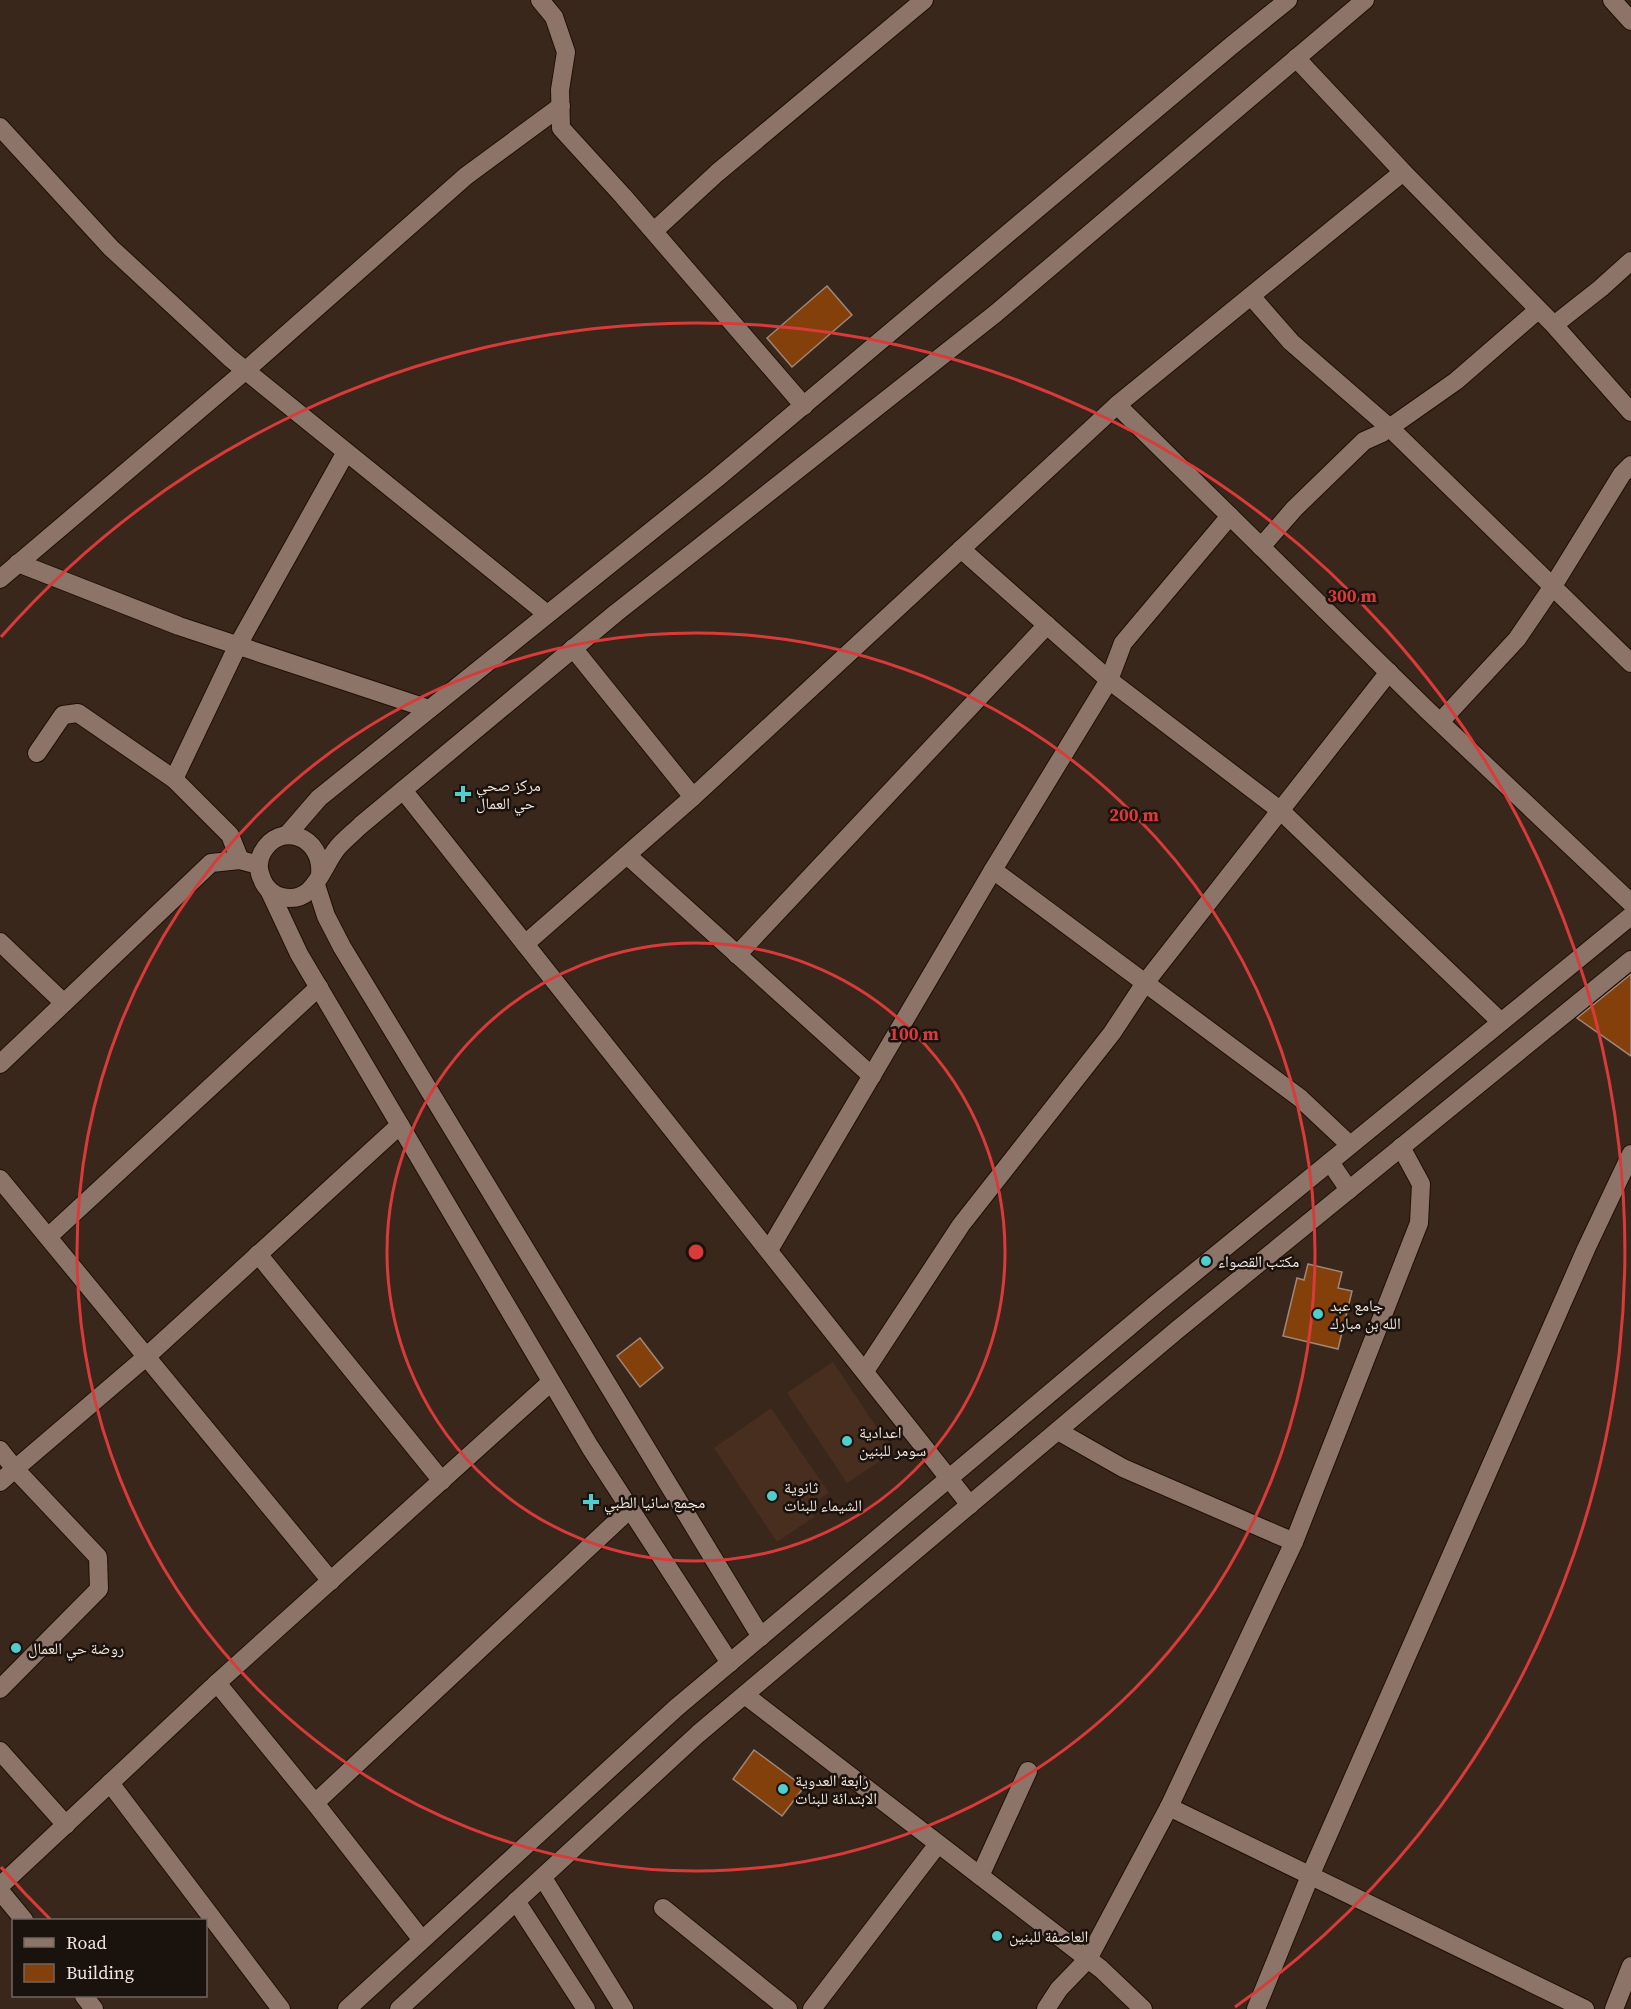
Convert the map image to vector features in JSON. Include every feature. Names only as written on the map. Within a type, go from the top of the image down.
[{"type":"street","points":[[540,0],[554,17],[566,52],[560,90],[561,128],[654,231],[804,406]]},
{"type":"street","points":[[654,231],[717,173],[924,0]]},
{"type":"street","points":[[287,836],[319,798],[804,406],[1288,0]]},
{"type":"street","points":[[269,890],[278,896],[288,898],[299,897],[308,892],[338,847],[403,790],[616,612],[995,314],[1365,0]]},
{"type":"street","points":[[1612,0],[1631,21]]},
{"type":"street","points":[[1296,58],[1403,172],[1554,325],[1631,412]]},
{"type":"street","points":[[0,579],[245,371],[466,176],[561,106]]},
{"type":"street","points":[[0,127],[111,248],[245,371],[547,614]]},
{"type":"street","points":[[525,944],[693,797],[1117,405],[1403,172]]},
{"type":"street","points":[[1554,325],[1631,261]]},
{"type":"street","points":[[1251,296],[1291,342],[1390,428],[1631,663]]},
{"type":"street","points":[[1261,546],[1294,509],[1364,441],[1390,428],[1456,381],[1539,310]]},
{"type":"street","points":[[1117,405],[1440,722],[1631,903]]},
{"type":"street","points":[[174,779],[238,645],[346,452]]},
{"type":"street","points":[[1440,722],[1517,639],[1553,586],[1622,474],[1631,465]]},
{"type":"street","points":[[769,1250],[993,870],[1109,680],[1123,643],[1230,516]]},
{"type":"street","points":[[961,549],[1109,680],[1281,811],[1501,1022]]},
{"type":"street","points":[[18,563],[179,626],[429,709]]},
{"type":"street","points":[[737,955],[1047,625]]},
{"type":"street","points":[[573,648],[693,797]]},
{"type":"street","points":[[865,1371],[961,1225],[1112,1033],[1145,983],[1389,672]]},
{"type":"street","points":[[37,753],[63,715],[78,713],[174,779],[230,835],[240,860]]},
{"type":"street","points":[[403,790],[970,1505]]},
{"type":"street","points":[[730,1663],[590,1447],[299,954],[263,882],[259,864],[268,845],[277,838],[297,836],[307,840],[319,855],[321,865],[318,880],[326,916],[342,947],[761,1637]]},
{"type":"street","points":[[627,855],[872,1076]]},
{"type":"street","points":[[0,1064],[211,863],[240,860],[259,864]]},
{"type":"street","points":[[993,870],[1300,1098],[1350,1145]]},
{"type":"street","points":[[347,2009],[676,1708],[1156,1304],[1631,916]]},
{"type":"street","points":[[0,942],[64,1003]]},
{"type":"street","points":[[399,2009],[698,1734],[1177,1330],[1631,960]]},
{"type":"street","points":[[48,1237],[319,987]]},
{"type":"street","points":[[0,1482],[146,1357],[400,1125]]},
{"type":"street","points":[[1046,2009],[1059,1989],[1088,1959],[1168,1807],[1294,1542],[1419,1223],[1421,1184],[1401,1147]]},
{"type":"street","points":[[1256,2009],[1310,1876],[1586,1249],[1631,1154]]},
{"type":"street","points":[[1330,1162],[1349,1190]]},
{"type":"street","points":[[0,1179],[331,1581]]},
{"type":"street","points":[[258,1254],[442,1481]]},
{"type":"street","points":[[23,1919],[0,1889],[217,1683],[551,1382]]},
{"type":"street","points":[[1058,1431],[1124,1468],[1294,1542]]},
{"type":"street","points":[[0,1450],[98,1557],[99,1588],[0,1689]]},
{"type":"street","points":[[315,1803],[630,1509]]},
{"type":"street","points":[[217,1683],[422,1940]]},
{"type":"street","points":[[745,1695],[1088,1959],[1143,2009]]},
{"type":"street","points":[[0,1750],[66,1825]]},
{"type":"street","points":[[980,1876],[1028,1771]]},
{"type":"street","points":[[110,1783],[281,2009]]},
{"type":"street","points":[[1168,1807],[1585,2009]]},
{"type":"street","points":[[812,2009],[938,1844]]},
{"type":"street","points":[[543,1878],[624,2009]]},
{"type":"street","points":[[516,1902],[586,2009]]},
{"type":"street","points":[[663,1908],[788,2009]]},
{"type":"street","points":[[556,1962],[558,1949],[564,1941],[572,1938],[581,1940]]},
{"type":"street","points":[[1614,2009],[1627,1990],[1631,1966]]},
{"type":"shaded area","points":[[833,1362],[893,1452],[847,1483],[787,1393]]},
{"type":"shaded area","points":[[771,1408],[829,1493],[812,1504],[814,1517],[777,1542],[714,1448]]},
{"type":"building","points":[[827,286],[852,315],[792,367],[767,338]]},
{"type":"building","points":[[1631,974],[1631,1056],[1577,1018]]},
{"type":"building","name":"جامع عبد الله بن مبارك","points":[[1308,1264],[1342,1272],[1338,1288],[1352,1291],[1338,1349],[1283,1336],[1297,1278],[1304,1280]]},
{"type":"building","points":[[640,1338],[663,1368],[640,1387],[617,1356]]},
{"type":"building","points":[[754,1750],[804,1787],[782,1816],[733,1779]]},
{"type":"place","name":"مركز صحي حي العمال","points":[[463,794]]},
{"type":"place","name":"مكتب القصواء","points":[[1206,1261]]},
{"type":"place","name":"جامع عبد الله بن مبارك","points":[[1318,1314]]},
{"type":"place","name":"اعدادية سومر للبنين","points":[[847,1441]]},
{"type":"place","name":"ثانوية الشيماء للبنات","points":[[772,1496]]},
{"type":"place","name":"مجمع سانيا الطبي","points":[[591,1502]]},
{"type":"place","name":"روضة حي العمال","points":[[16,1648]]},
{"type":"place","name":"رابعة العدوية الابتدائة للبنات","points":[[783,1789]]},
{"type":"place","name":"العاصفة للبنين","points":[[997,1936]]}]
